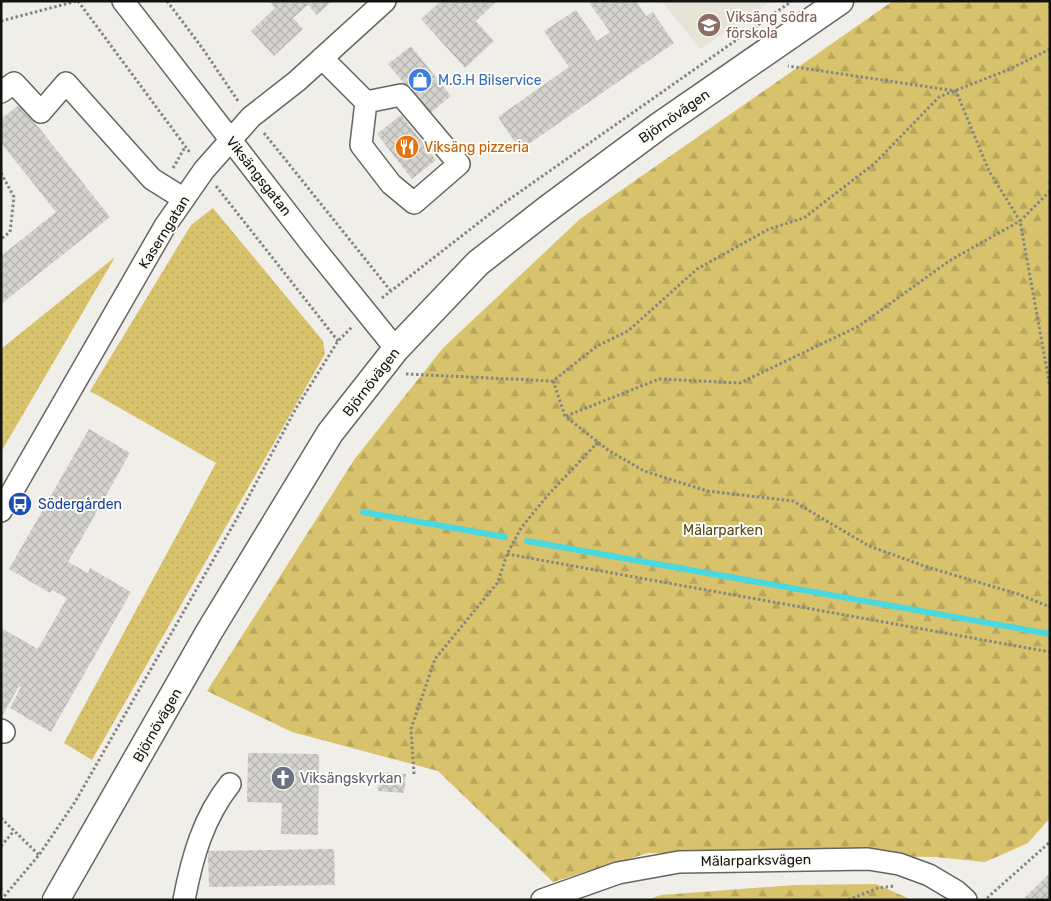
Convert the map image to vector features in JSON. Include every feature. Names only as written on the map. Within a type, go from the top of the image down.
[{"type":"main road","name":"Björnövägen","points":[[56,900],[210,632],[325,442],[399,361],[478,263],[659,126],[840,1]]},
{"type":"street","name":"Viksängsgatan","points":[[122,1],[312,245],[399,361]]},
{"type":"street","name":"Kaserngatan","points":[[1,510],[165,226],[204,170],[251,117],[322,58],[385,1]]},
{"type":"street","points":[[322,58],[366,102]]},
{"type":"street","points":[[1,92],[14,83],[41,112],[66,84],[152,179],[184,199]]},
{"type":"street","points":[[401,95],[459,164],[414,203],[391,184],[361,144],[366,102],[401,95]]},
{"type":"street","points":[[184,900],[192,858],[216,802],[230,784]]},
{"type":"street","name":"Mälarparksvägen","points":[[542,900],[618,873],[679,862],[858,860],[899,864],[929,875],[956,891],[966,900]]},
{"type":"path","points":[[1,20],[78,1],[204,170],[338,341]]},
{"type":"path","points":[[167,1],[251,117],[390,290]]},
{"type":"path","points":[[399,361],[553,381],[597,346],[628,331],[697,269],[769,229],[804,218],[875,163],[939,97],[1050,50]]},
{"type":"path","points":[[786,66],[956,91]]},
{"type":"path","points":[[956,91],[990,171],[1020,221],[1050,387]]},
{"type":"path","points":[[1,173],[14,197],[10,232],[1,239]]},
{"type":"path","points":[[565,416],[659,379],[740,383],[859,326],[949,261],[1020,221],[1050,191]]},
{"type":"path","points":[[553,381],[554,390],[565,416],[598,442],[644,471],[708,491],[794,501],[869,546],[927,567],[1018,594],[1050,607]]},
{"type":"path","points":[[414,774],[411,728],[435,659],[498,582],[507,554],[522,528],[548,495],[598,442]]},
{"type":"path","points":[[507,554],[1050,652]]},
{"type":"path","points":[[1,818],[38,855]]},
{"type":"path","points":[[1,846],[13,832]]},
{"type":"path","points":[[984,900],[1050,842]]},
{"type":"path","points":[[848,900],[878,888],[898,886]]},
{"type":"shaded area","name":"Viksäng södra förskola","points":[[661,1],[771,1],[701,49]]},
{"type":"green space","name":"Mälarparken","points":[[893,1],[1050,1],[1050,818],[1028,843],[985,862],[935,857],[648,853],[553,882],[438,771],[292,732],[207,691],[354,460],[443,348],[580,219]]},
{"type":"green space","points":[[213,208],[323,341],[325,354],[92,760],[64,743],[216,463],[90,391],[191,225]]},
{"type":"green space","points":[[115,257],[1,452],[1,349]]},
{"type":"green space","points":[[876,884],[912,900],[646,900],[661,895],[794,885]]},
{"type":"building","points":[[269,1],[332,1],[317,15],[308,5],[293,18],[303,29],[274,56],[251,31],[275,8]]},
{"type":"building","points":[[441,1],[497,1],[476,21],[494,41],[465,68],[421,19]]},
{"type":"building","points":[[588,1],[636,1],[646,16],[653,12],[674,43],[520,150],[498,117],[569,67],[544,31],[576,10],[597,41],[610,32]]},
{"type":"building","name":"M.G.H Bilservice","points":[[411,46],[451,96],[429,114],[388,64]]},
{"type":"building","points":[[20,104],[110,217],[1,304],[1,256],[56,212],[1,143],[1,119]]},
{"type":"building","name":"Viksäng pizzeria","points":[[401,115],[436,160],[412,179],[377,134]]},
{"type":"building","points":[[89,429],[130,453],[68,562],[88,573],[90,568],[131,592],[51,732],[10,708],[21,687],[19,686],[1,718],[1,628],[38,649],[67,598],[52,590],[50,593],[9,569]]},
{"type":"building","name":"Viksängskyrkan","points":[[248,753],[319,754],[318,835],[281,834],[282,803],[247,802]]},
{"type":"building","points":[[379,772],[406,774],[404,793],[378,791]]},
{"type":"building","points":[[334,849],[335,885],[209,887],[208,851]]},
{"type":"building","points":[[1050,873],[1050,900],[1023,899]]},
{"type":"waterway","points":[[363,512],[505,537]]},
{"type":"waterway","points":[[527,541],[1050,634]]},
{"type":"place","name":"Viksäng södra förskola","points":[[709,25]]},
{"type":"place","name":"M.G.H Bilservice","points":[[420,80]]},
{"type":"place","name":"Viksäng pizzeria","points":[[407,147]]},
{"type":"place","name":"Södergården","points":[[20,504]]},
{"type":"place","name":"Viksängskyrkan","points":[[283,778]]}]
